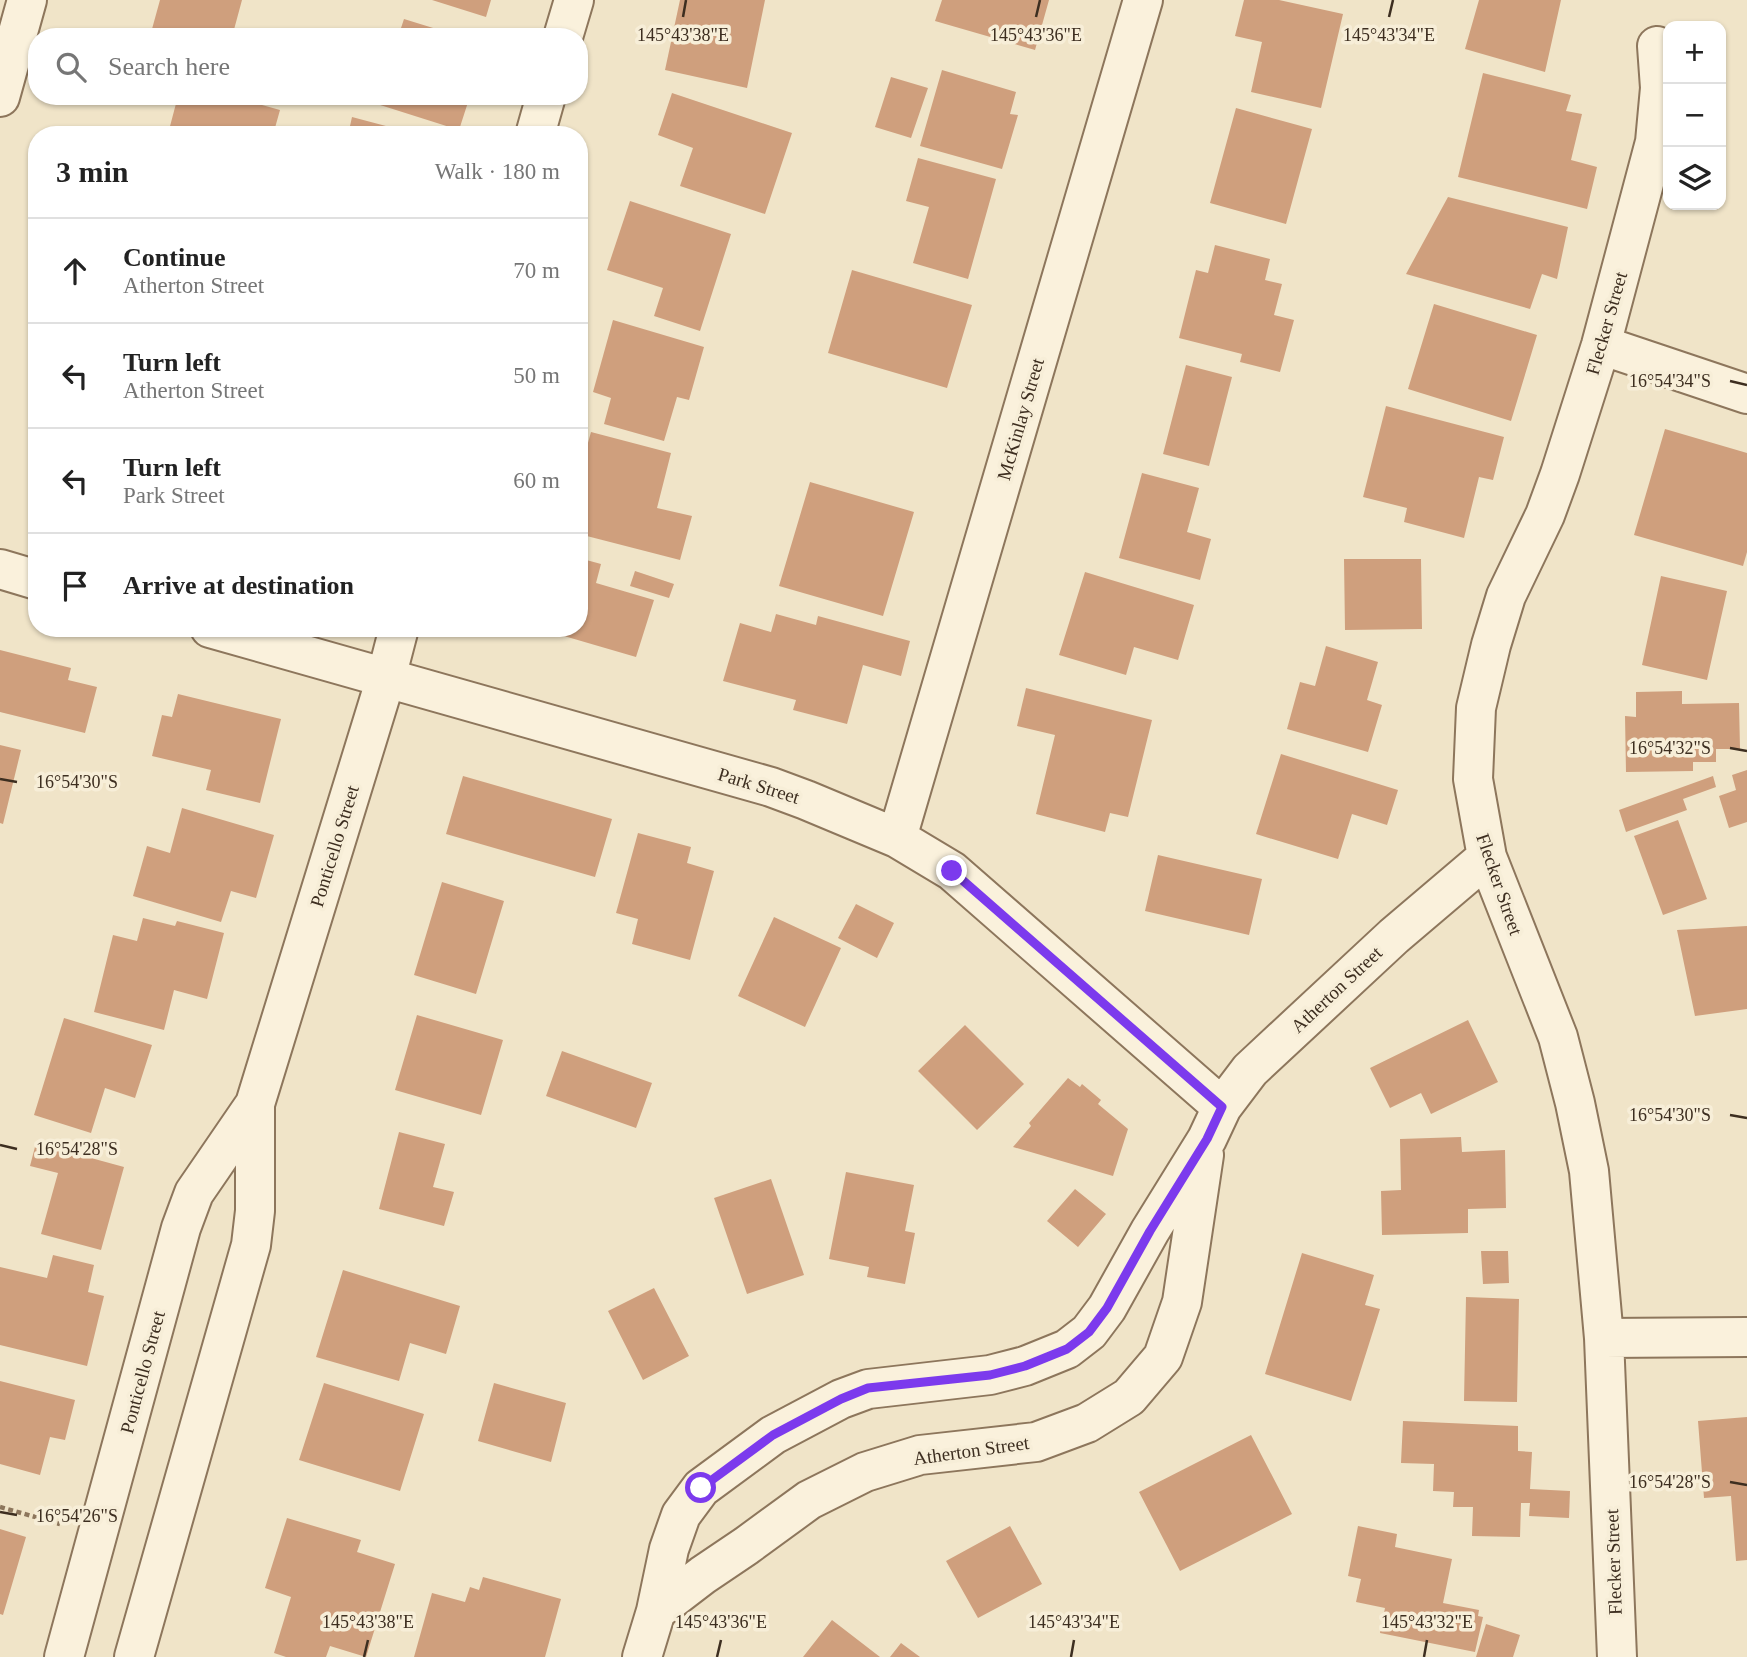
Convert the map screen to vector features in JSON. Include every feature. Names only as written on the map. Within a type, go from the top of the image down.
[{"type":"street","points":[[0,97],[27,0]]},
{"type":"street","points":[[566,28],[574,0]]},
{"type":"street","name":"McKinlay Street","points":[[897,838],[1143,0]]},
{"type":"street","name":"Flecker Street","points":[[1617,1657],[1604,1338],[1589,1171],[1558,1037],[1487,857],[1473,779],[1476,708],[1490,645],[1506,596],[1545,515],[1601,345],[1655,142],[1660,88],[1657,46]]},
{"type":"street","points":[[538,126],[544,105]]},
{"type":"street","points":[[1601,345],[1747,394]]},
{"type":"street","points":[[0,569],[28,577]]},
{"type":"street","name":"Park Street","points":[[242,637],[771,787],[897,838],[952,871],[1214,1123]]},
{"type":"street","name":"Ponticello Street","points":[[134,1657],[251,1245],[255,1211],[255,1104],[397,637]]},
{"type":"street","name":"Atherton Street","points":[[642,1657],[656,1611],[669,1549],[681,1515],[701,1488],[773,1435],[841,1399],[868,1388],[990,1375],[1025,1366],[1067,1349],[1089,1332],[1107,1308],[1214,1123],[1250,1070],[1394,936],[1487,857]]},
{"type":"street","name":"Ponticello Street","points":[[64,1657],[181,1228],[194,1193],[255,1104]]},
{"type":"street","name":"Atherton Street","points":[[656,1611],[809,1500],[865,1472],[920,1455],[1036,1442],[1087,1423],[1129,1397],[1163,1357],[1182,1302],[1214,1123]]},
{"type":"street","points":[[1604,1338],[1747,1338]]},
{"type":"path","points":[[0,1507],[97,1535]]},
{"type":"building","points":[[160,0],[242,0],[234,28],[152,28]]},
{"type":"building","points":[[432,0],[491,0],[486,17]]},
{"type":"building","points":[[680,0],[765,0],[747,88],[665,70]]},
{"type":"building","points":[[942,0],[1049,0],[1035,50],[935,21]]},
{"type":"building","points":[[1244,0],[1279,0],[1343,14],[1321,108],[1251,92],[1262,42],[1235,36]]},
{"type":"building","points":[[1479,0],[1561,0],[1545,72],[1465,49]]},
{"type":"building","points":[[404,19],[433,28],[401,28]]},
{"type":"building","points":[[942,70],[1016,92],[1010,114],[1018,115],[1002,169],[920,146]]},
{"type":"building","points":[[1483,73],[1571,95],[1566,111],[1582,114],[1571,160],[1597,167],[1587,209],[1458,177]]},
{"type":"building","points":[[891,77],[928,88],[911,138],[875,127]]},
{"type":"building","points":[[672,93],[792,133],[765,214],[680,186],[693,148],[658,135]]},
{"type":"building","points":[[176,105],[262,105],[280,110],[276,126],[170,126]]},
{"type":"building","points":[[380,105],[467,105],[460,126],[446,126]]},
{"type":"building","points":[[1236,108],[1312,129],[1286,224],[1210,203]]},
{"type":"building","points":[[352,117],[386,126],[350,126]]},
{"type":"building","points":[[918,158],[996,179],[968,279],[913,263],[929,207],[906,201]]},
{"type":"building","points":[[1448,197],[1568,227],[1557,279],[1542,274],[1530,309],[1406,274]]},
{"type":"building","points":[[630,201],[731,234],[700,331],[654,316],[663,288],[607,270]]},
{"type":"building","points":[[1215,245],[1270,259],[1265,280],[1282,284],[1274,315],[1294,320],[1280,372],[1240,362],[1242,354],[1179,338],[1196,270],[1208,273]]},
{"type":"building","points":[[852,270],[972,305],[947,388],[828,353]]},
{"type":"building","points":[[1434,304],[1537,335],[1511,421],[1408,389]]},
{"type":"building","points":[[613,320],[704,347],[689,400],[677,397],[664,441],[604,424],[611,398],[593,392]]},
{"type":"building","points":[[1186,365],[1232,377],[1209,466],[1163,454]]},
{"type":"building","points":[[1386,406],[1504,437],[1493,480],[1479,477],[1464,538],[1404,522],[1407,508],[1363,497]]},
{"type":"building","points":[[1665,429],[1747,453],[1747,552],[1743,566],[1634,535]]},
{"type":"building","points":[[591,432],[671,453],[657,508],[692,516],[680,560],[588,536],[588,443]]},
{"type":"building","points":[[1142,473],[1199,488],[1187,532],[1211,539],[1200,580],[1119,558]]},
{"type":"building","points":[[810,482],[914,512],[883,616],[779,586]]},
{"type":"building","points":[[1344,559],[1421,559],[1422,629],[1345,630]]},
{"type":"building","points":[[588,560],[601,564],[596,583],[654,600],[636,657],[567,637],[588,637]]},
{"type":"building","points":[[635,571],[674,584],[669,598],[630,586]]},
{"type":"building","points":[[1085,572],[1194,605],[1178,660],[1134,647],[1126,675],[1059,655]]},
{"type":"building","points":[[1661,576],[1727,591],[1707,680],[1642,665]]},
{"type":"building","points":[[776,614],[816,625],[818,616],[910,641],[901,676],[863,665],[847,724],[793,710],[796,700],[723,681],[740,623],[771,632]]},
{"type":"building","points":[[1326,646],[1378,662],[1367,700],[1382,705],[1368,752],[1287,729],[1300,682],[1315,686]]},
{"type":"building","points":[[0,650],[71,668],[68,680],[97,687],[85,733],[0,712]]},
{"type":"building","points":[[1026,688],[1152,720],[1128,817],[1110,813],[1105,832],[1036,814],[1055,735],[1017,726]]},
{"type":"building","points":[[1682,691],[1682,704],[1739,703],[1740,749],[1716,749],[1716,762],[1693,762],[1693,771],[1626,772],[1625,716],[1636,717],[1636,692]]},
{"type":"building","points":[[178,694],[281,719],[260,803],[206,790],[211,770],[152,756],[162,715],[172,717]]},
{"type":"building","points":[[0,745],[21,750],[3,824],[0,823]]},
{"type":"building","points":[[1281,754],[1398,790],[1387,825],[1352,814],[1338,859],[1256,834]]},
{"type":"building","points":[[1747,770],[1747,822],[1729,828],[1719,796],[1736,790],[1732,775]]},
{"type":"building","points":[[463,776],[612,819],[595,877],[446,834]]},
{"type":"building","points":[[1713,776],[1716,787],[1683,799],[1687,810],[1626,832],[1619,810]]},
{"type":"building","points":[[182,808],[274,835],[256,898],[231,891],[221,922],[133,896],[147,846],[170,853]]},
{"type":"building","points":[[1678,820],[1707,899],[1663,915],[1634,836]]},
{"type":"building","points":[[638,833],[691,847],[687,863],[714,871],[690,960],[632,944],[638,919],[616,913]]},
{"type":"building","points":[[1158,855],[1262,879],[1249,935],[1145,911]]},
{"type":"building","points":[[442,882],[504,901],[476,994],[414,975]]},
{"type":"building","points":[[856,904],[894,923],[877,958],[838,938]]},
{"type":"building","points":[[774,917],[841,948],[805,1027],[738,996]]},
{"type":"building","points":[[143,918],[175,926],[177,921],[224,933],[207,999],[174,990],[164,1030],[94,1012],[113,935],[137,941]]},
{"type":"building","points":[[1747,926],[1747,1009],[1695,1016],[1677,930]]},
{"type":"building","points":[[417,1015],[503,1040],[481,1115],[395,1090]]},
{"type":"building","points":[[64,1018],[152,1045],[135,1098],[105,1088],[91,1133],[34,1115]]},
{"type":"building","points":[[1468,1020],[1498,1082],[1431,1114],[1421,1093],[1390,1108],[1370,1068]]},
{"type":"building","points":[[965,1025],[1024,1084],[977,1130],[918,1071]]},
{"type":"building","points":[[562,1051],[652,1083],[636,1128],[546,1096]]},
{"type":"building","points":[[1068,1078],[1080,1087],[1082,1084],[1101,1100],[1098,1104],[1128,1129],[1113,1176],[1013,1147],[1031,1126],[1029,1123]]},
{"type":"building","points":[[399,1132],[445,1144],[433,1187],[454,1192],[444,1226],[379,1209]]},
{"type":"building","points":[[1461,1137],[1462,1152],[1505,1150],[1506,1208],[1468,1209],[1468,1233],[1382,1235],[1381,1191],[1401,1190],[1400,1139]]},
{"type":"building","points":[[36,1143],[124,1167],[101,1250],[41,1234],[58,1173],[30,1166]]},
{"type":"building","points":[[846,1172],[914,1185],[905,1231],[915,1233],[905,1284],[867,1277],[869,1267],[829,1259]]},
{"type":"building","points":[[771,1179],[804,1275],[747,1294],[714,1198]]},
{"type":"building","points":[[1075,1189],[1106,1214],[1078,1247],[1047,1221]]},
{"type":"building","points":[[1481,1251],[1508,1251],[1509,1283],[1483,1284]]},
{"type":"building","points":[[1302,1253],[1374,1275],[1365,1305],[1380,1309],[1351,1401],[1265,1374]]},
{"type":"building","points":[[53,1255],[94,1265],[88,1292],[104,1296],[87,1366],[0,1345],[0,1267],[47,1278]]},
{"type":"building","points":[[343,1270],[460,1306],[446,1354],[410,1343],[399,1381],[316,1357]]},
{"type":"building","points":[[654,1288],[689,1356],[643,1380],[608,1311]]},
{"type":"building","points":[[1466,1297],[1519,1299],[1517,1402],[1464,1401]]},
{"type":"building","points":[[0,1381],[75,1400],[65,1440],[50,1437],[40,1475],[0,1464]]},
{"type":"building","points":[[324,1383],[424,1414],[400,1491],[299,1460]]},
{"type":"building","points":[[494,1383],[566,1403],[551,1462],[478,1441]]},
{"type":"building","points":[[1747,1417],[1747,1560],[1736,1561],[1731,1496],[1704,1498],[1698,1421]]},
{"type":"building","points":[[1403,1421],[1518,1426],[1518,1451],[1532,1452],[1530,1489],[1570,1491],[1569,1518],[1529,1516],[1530,1503],[1521,1503],[1520,1537],[1472,1536],[1473,1507],[1453,1507],[1454,1492],[1433,1491],[1434,1464],[1401,1463]]},
{"type":"building","points":[[1251,1435],[1292,1514],[1180,1571],[1139,1492]]},
{"type":"building","points":[[287,1518],[361,1540],[357,1552],[395,1564],[366,1657],[330,1646],[326,1657],[286,1657],[274,1653],[291,1597],[265,1588]]},
{"type":"building","points":[[1010,1526],[1042,1584],[978,1618],[946,1561]]},
{"type":"building","points":[[1358,1526],[1397,1534],[1395,1547],[1452,1559],[1443,1603],[1479,1610],[1478,1616],[1483,1617],[1475,1652],[1380,1633],[1385,1608],[1356,1602],[1361,1579],[1348,1576]]},
{"type":"building","points":[[0,1529],[26,1537],[3,1615],[0,1614]]},
{"type":"building","points":[[483,1577],[561,1599],[545,1657],[414,1657],[432,1593],[465,1602],[470,1587],[479,1590]]},
{"type":"building","points":[[832,1620],[880,1657],[803,1657]]},
{"type":"building","points":[[1486,1624],[1520,1635],[1513,1657],[1476,1657]]},
{"type":"building","points":[[901,1643],[920,1657],[890,1657]]},
{"type":"route","points":[[701,1488],[773,1435],[841,1399],[868,1388],[990,1375],[1025,1366],[1067,1349],[1089,1332],[1107,1308],[1150,1231],[1207,1139],[1222,1107],[952,871]]}]
